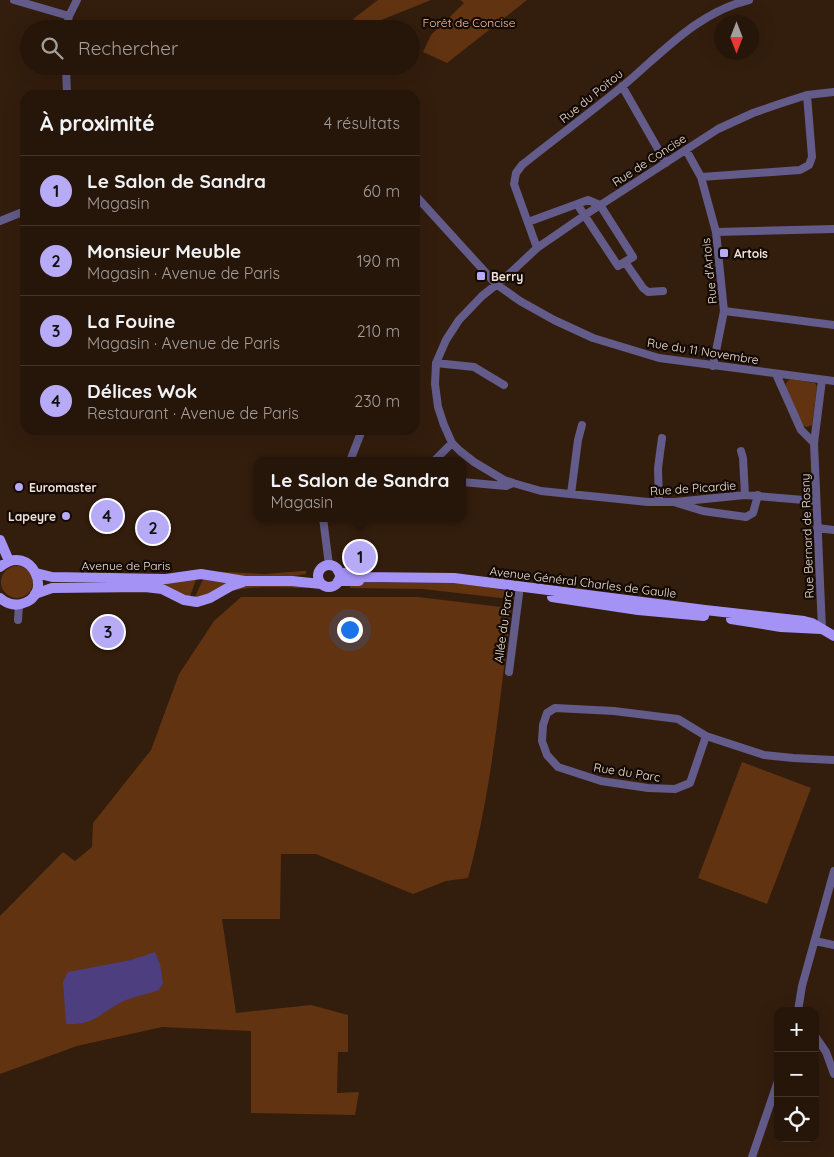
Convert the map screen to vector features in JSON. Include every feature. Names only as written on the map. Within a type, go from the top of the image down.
[{"type":"main road","points":[[0,540],[5,564],[20,561],[26,562],[36,573],[38,584],[35,594],[31,599],[19,604],[8,603],[0,598]]},
{"type":"main road","points":[[321,584],[318,578],[319,572],[323,567],[335,572]]},
{"type":"main road","name":"Avenue de Paris","points":[[292,581],[319,572]]},
{"type":"main road","name":"Avenue Général Charles de Gaulle","points":[[321,584],[330,587],[335,572],[360,577],[454,578],[520,589],[812,622],[834,636]]},
{"type":"main road","name":"Avenue de Paris","points":[[36,573],[52,577],[158,579],[201,574],[245,581],[292,581],[321,584]]},
{"type":"main road","name":"Avenue de Paris","points":[[35,594],[52,588],[106,586],[157,588],[184,600],[197,602],[210,598],[231,586],[245,581]]},
{"type":"main road","name":"Avenue Général Charles de Gaulle","points":[[822,629],[834,629]]},
{"type":"street","points":[[14,0],[69,16]]},
{"type":"street","points":[[68,20],[77,0]]},
{"type":"street","name":"Rue du Poitou","points":[[537,248],[514,184],[516,173],[522,165],[705,18],[739,2],[749,0]]},
{"type":"street","points":[[66,75],[67,90]]},
{"type":"street","points":[[622,86],[666,163]]},
{"type":"street","name":"Rue de Concise","points":[[496,284],[537,248],[718,129],[753,113],[808,96],[834,92]]},
{"type":"street","points":[[701,177],[800,170],[809,166],[812,157],[808,96]]},
{"type":"street","name":"Rue d'Artois","points":[[686,150],[701,177],[716,232],[724,311],[713,366]]},
{"type":"street","name":"Rue du 11 Novembre","points":[[420,200],[496,284],[537,311],[593,338],[659,358],[834,381]]},
{"type":"street","points":[[528,222],[577,204],[588,200],[600,205],[633,257],[618,266],[577,204]]},
{"type":"street","points":[[0,221],[20,213]]},
{"type":"street","points":[[716,232],[834,229]]},
{"type":"street","points":[[625,262],[643,288],[648,292],[664,291]]},
{"type":"street","name":"Rue de Picardie","points":[[496,284],[459,320],[446,340],[436,363],[434,384],[438,407],[444,425],[452,443],[460,452],[474,462],[513,483],[541,491],[659,502],[745,495],[816,501]]},
{"type":"street","points":[[724,311],[834,325]]},
{"type":"street","points":[[436,363],[474,367],[504,385]]},
{"type":"street","points":[[776,374],[801,430],[814,443]]},
{"type":"street","name":"Rue Bernard de Rosny","points":[[822,380],[814,443],[822,629]]},
{"type":"street","points":[[571,494],[582,424]]},
{"type":"street","points":[[352,457],[360,435]]},
{"type":"street","points":[[659,502],[658,468],[662,438]]},
{"type":"street","points":[[438,457],[452,443]]},
{"type":"street","points":[[741,451],[745,495]]},
{"type":"street","name":"Rue de Picardie","points":[[466,482],[506,486],[513,483]]},
{"type":"street","points":[[675,502],[703,512],[746,517],[753,513],[758,495]]},
{"type":"street","points":[[324,522],[335,572]]},
{"type":"street","points":[[817,528],[834,530]]},
{"type":"street","name":"Allée du Parc","points":[[509,672],[520,589]]},
{"type":"street","points":[[18,620],[19,604]]},
{"type":"street","name":"Rue du Parc","points":[[706,736],[690,783],[675,789],[648,788],[601,781],[558,767],[547,755],[542,741],[543,725],[547,713],[555,708],[614,711],[678,719],[706,736],[764,755],[834,760]]},
{"type":"street","points":[[799,1007],[802,986],[834,871]]},
{"type":"street","points":[[815,941],[834,945]]},
{"type":"street","points":[[819,1042],[826,1052],[834,1074]]},
{"type":"street","points":[[752,1157],[774,1094]]},
{"type":"green space","name":"Forêt de Concise","points":[[378,0],[431,0],[381,20],[353,19]]},
{"type":"green space","name":"Forêt de Concise","points":[[460,0],[527,0],[447,63],[423,52],[431,35],[464,3]]},
{"type":"green space","points":[[790,379],[815,383],[817,387],[812,425],[807,427],[802,425],[785,388],[786,383]]},
{"type":"green space","points":[[17,566],[28,571],[33,582],[28,593],[17,598],[6,593],[1,582],[6,571]]},
{"type":"green space","points":[[205,571],[266,574],[306,571],[306,574],[269,577]]},
{"type":"green space","points":[[197,577],[189,599],[155,582]]},
{"type":"green space","points":[[204,577],[233,581],[211,595],[194,599]]},
{"type":"green space","points":[[350,583],[454,583],[513,592],[515,599],[423,589],[350,588]]},
{"type":"green space","points":[[289,584],[289,586],[307,586],[307,588],[259,587],[240,589],[227,593],[203,606],[192,607],[193,604],[236,586]]},
{"type":"green space","points":[[241,597],[418,597],[511,608],[489,778],[468,878],[446,881],[413,894],[316,854],[281,854],[280,919],[222,919],[236,1013],[311,1005],[348,1015],[348,1052],[338,1052],[337,1093],[359,1092],[355,1115],[251,1113],[251,1031],[162,1027],[77,1046],[0,1074],[0,916],[63,852],[75,861],[92,847],[93,823],[151,750],[179,674],[214,621]]},
{"type":"green space","points":[[742,762],[811,788],[767,904],[698,878]]},
{"type":"shaded area","points":[[155,952],[160,964],[163,983],[159,990],[124,1001],[91,1021],[66,1024],[63,982],[68,972],[131,960]]},
{"type":"place","name":"Artois","points":[[724,253]]},
{"type":"place","name":"Berry","points":[[481,276]]},
{"type":"place","name":"Euromaster","points":[[19,487]]},
{"type":"place","name":"Lapeyre","points":[[66,516]]},
{"type":"place","name":"Délices Wok","points":[[107,516]]},
{"type":"place","name":"Monsieur Meuble","points":[[153,528]]},
{"type":"place","name":"Le Salon de Sandra","points":[[360,557]]},
{"type":"place","name":"La Fouine","points":[[108,632]]}]
